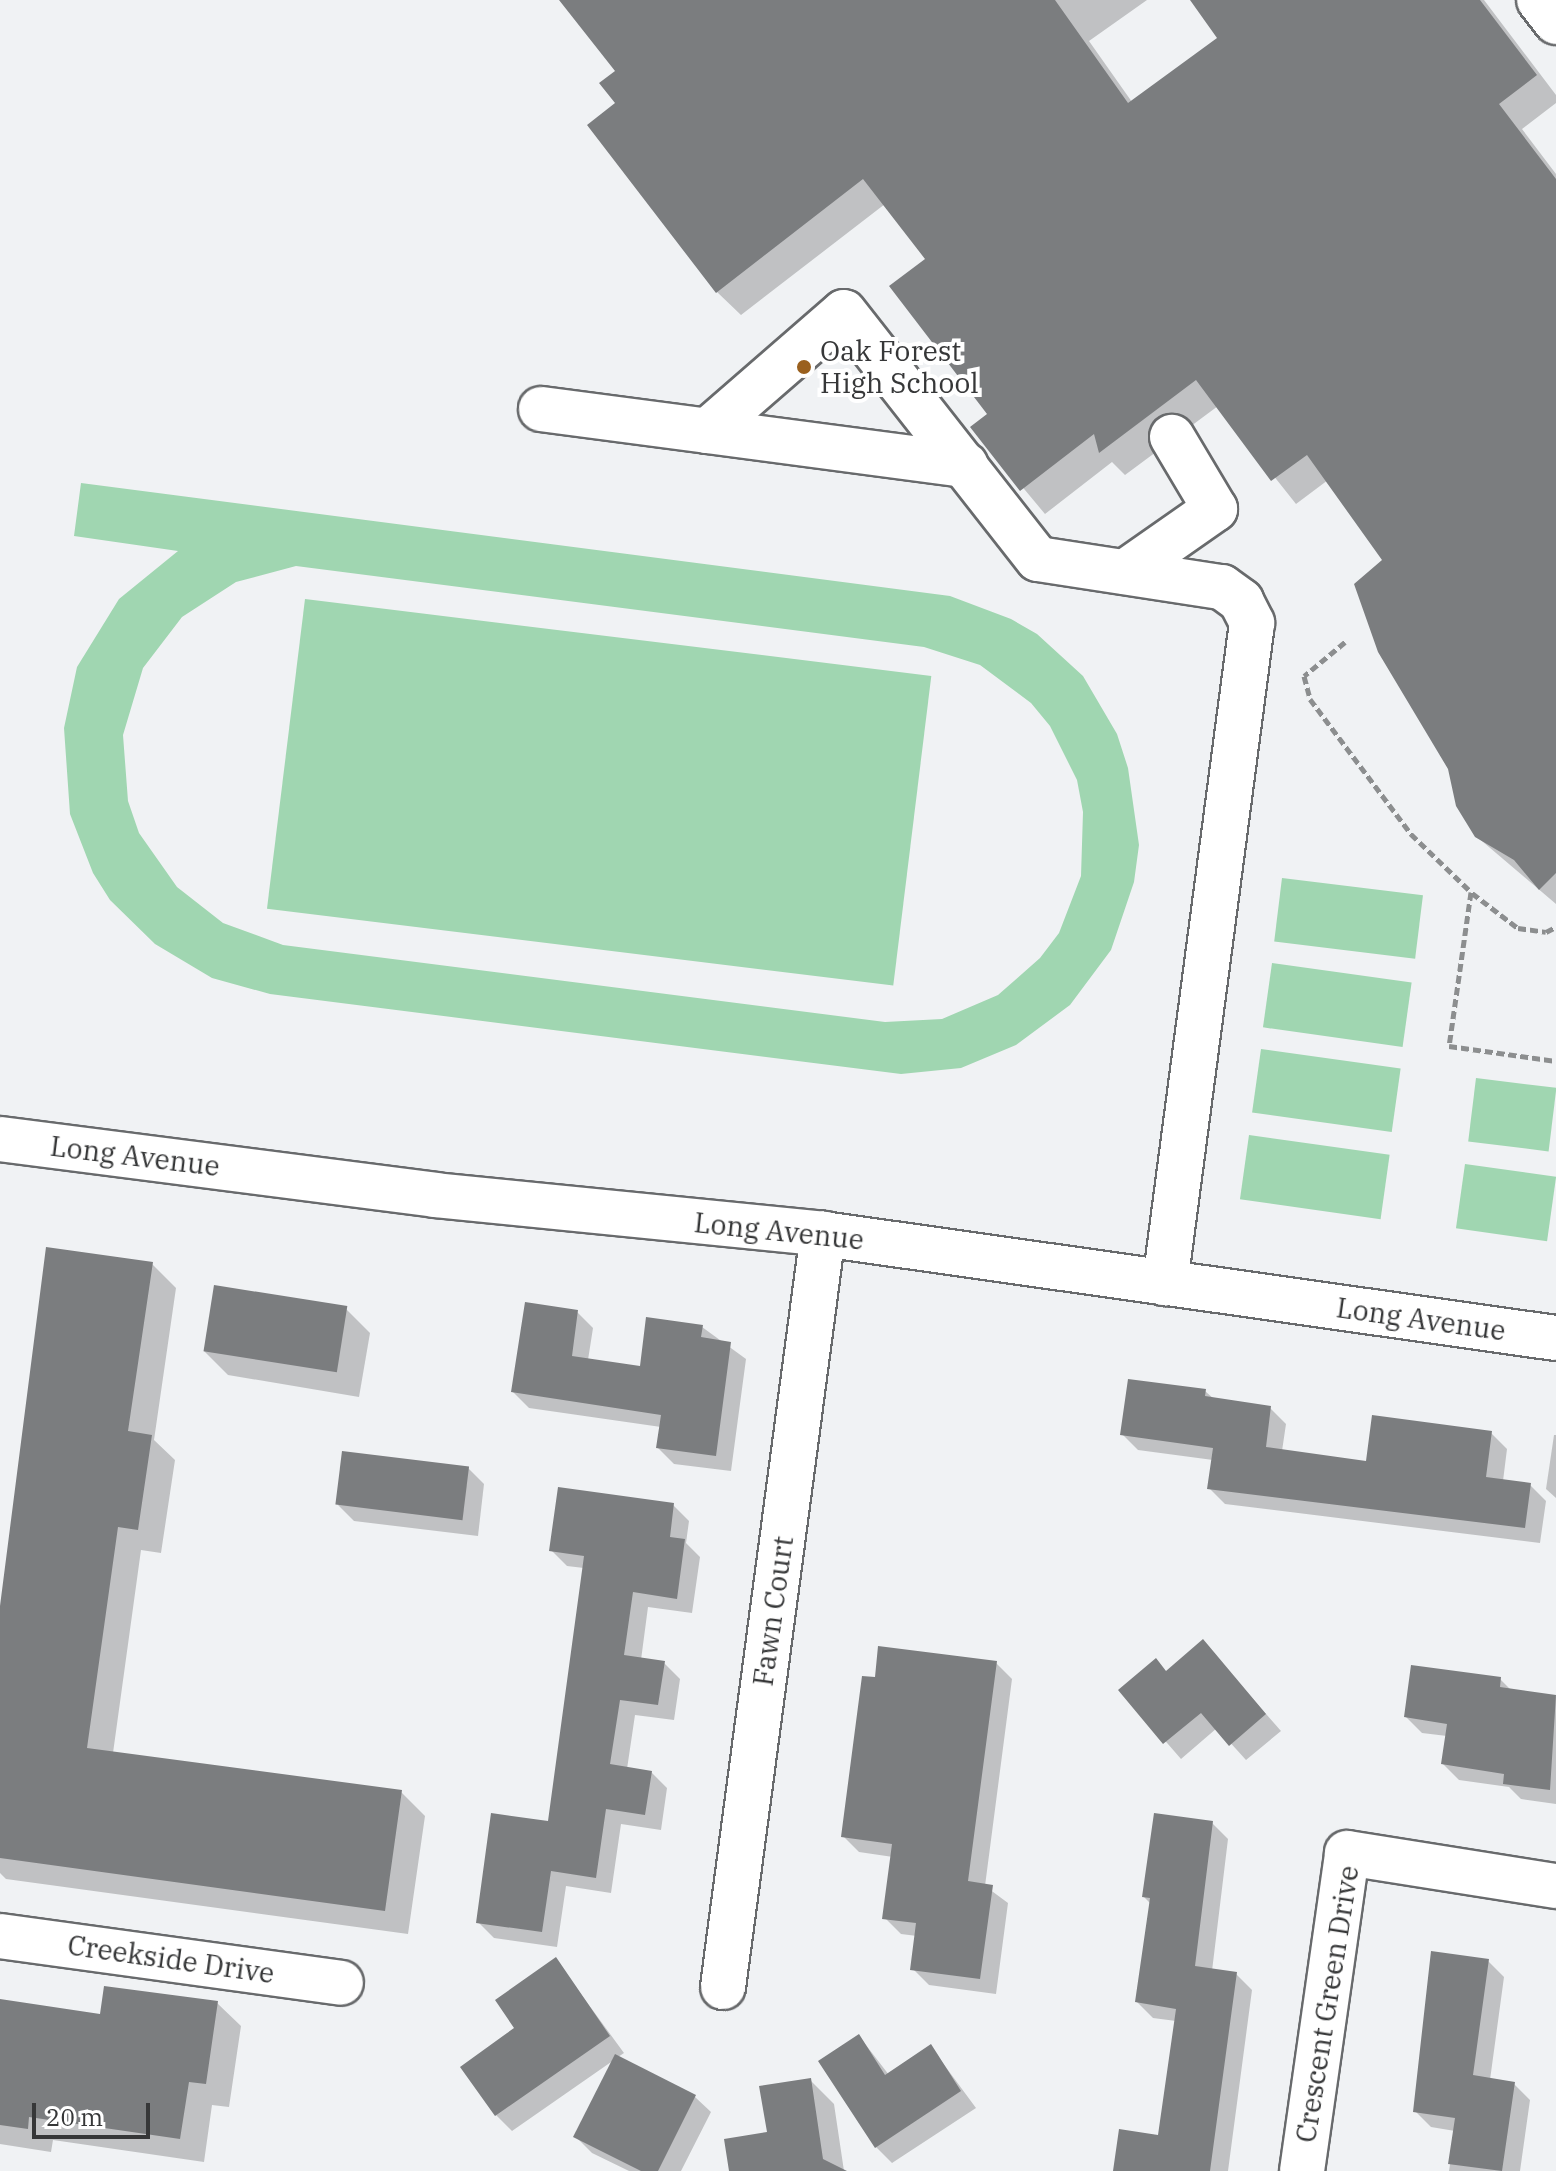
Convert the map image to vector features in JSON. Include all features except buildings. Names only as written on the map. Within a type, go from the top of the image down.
[{"type":"street","points":[[1539,0],[1556,22]]},
{"type":"street","points":[[707,431],[844,312],[1038,559],[1222,587],[1241,601],[1252,623],[1165,1283]]},
{"type":"street","points":[[541,409],[966,465]]},
{"type":"street","points":[[1125,572],[1215,509],[1172,437]]},
{"type":"street","name":"Long Avenue","points":[[0,1139],[435,1195],[823,1234],[1556,1338]]},
{"type":"street","name":"Fawn Court","points":[[723,1987],[823,1234]]},
{"type":"street","name":"Crescent Green Drive","points":[[1302,2171],[1347,1853],[1556,1886]]},
{"type":"street","name":"Creekside Drive","points":[[0,1936],[341,1983]]},
{"type":"path","points":[[1345,642],[1304,676],[1310,699],[1411,834],[1471,892],[1518,928],[1546,932],[1556,927]]},
{"type":"path","points":[[1471,892],[1449,1046],[1556,1061]]},
{"type":"green space","points":[[81,483],[950,596],[1011,619],[1037,634],[1083,676],[1117,734],[1128,768],[1139,845],[1134,882],[1111,950],[1070,1005],[1016,1045],[961,1068],[901,1074],[270,994],[212,978],[155,944],[110,900],[93,873],[70,814],[64,728],[77,667],[119,599],[178,551],[74,536]],"holes":[[[296,566],[924,647],[980,665],[1031,703],[1050,726],[1077,780],[1083,812],[1081,876],[1059,933],[1040,958],[998,995],[942,1019],[885,1022],[283,945],[223,923],[177,887],[139,833],[128,801],[123,735],[143,668],[182,617],[236,582]]]},
{"type":"green space","points":[[305,599],[931,676],[893,986],[267,909]]},
{"type":"green space","points":[[1282,878],[1423,895],[1415,959],[1274,942]]},
{"type":"green space","points":[[1272,963],[1412,983],[1403,1047],[1263,1027]]},
{"type":"green space","points":[[1261,1049],[1401,1069],[1392,1132],[1252,1112]]},
{"type":"green space","points":[[1476,1078],[1556,1088],[1549,1151],[1468,1142]]},
{"type":"green space","points":[[1249,1135],[1390,1155],[1381,1219],[1240,1199]]},
{"type":"green space","points":[[1465,1164],[1556,1177],[1547,1241],[1456,1228]]},
{"type":"place","name":"Oak Forest High School","points":[[804,367]]}]
